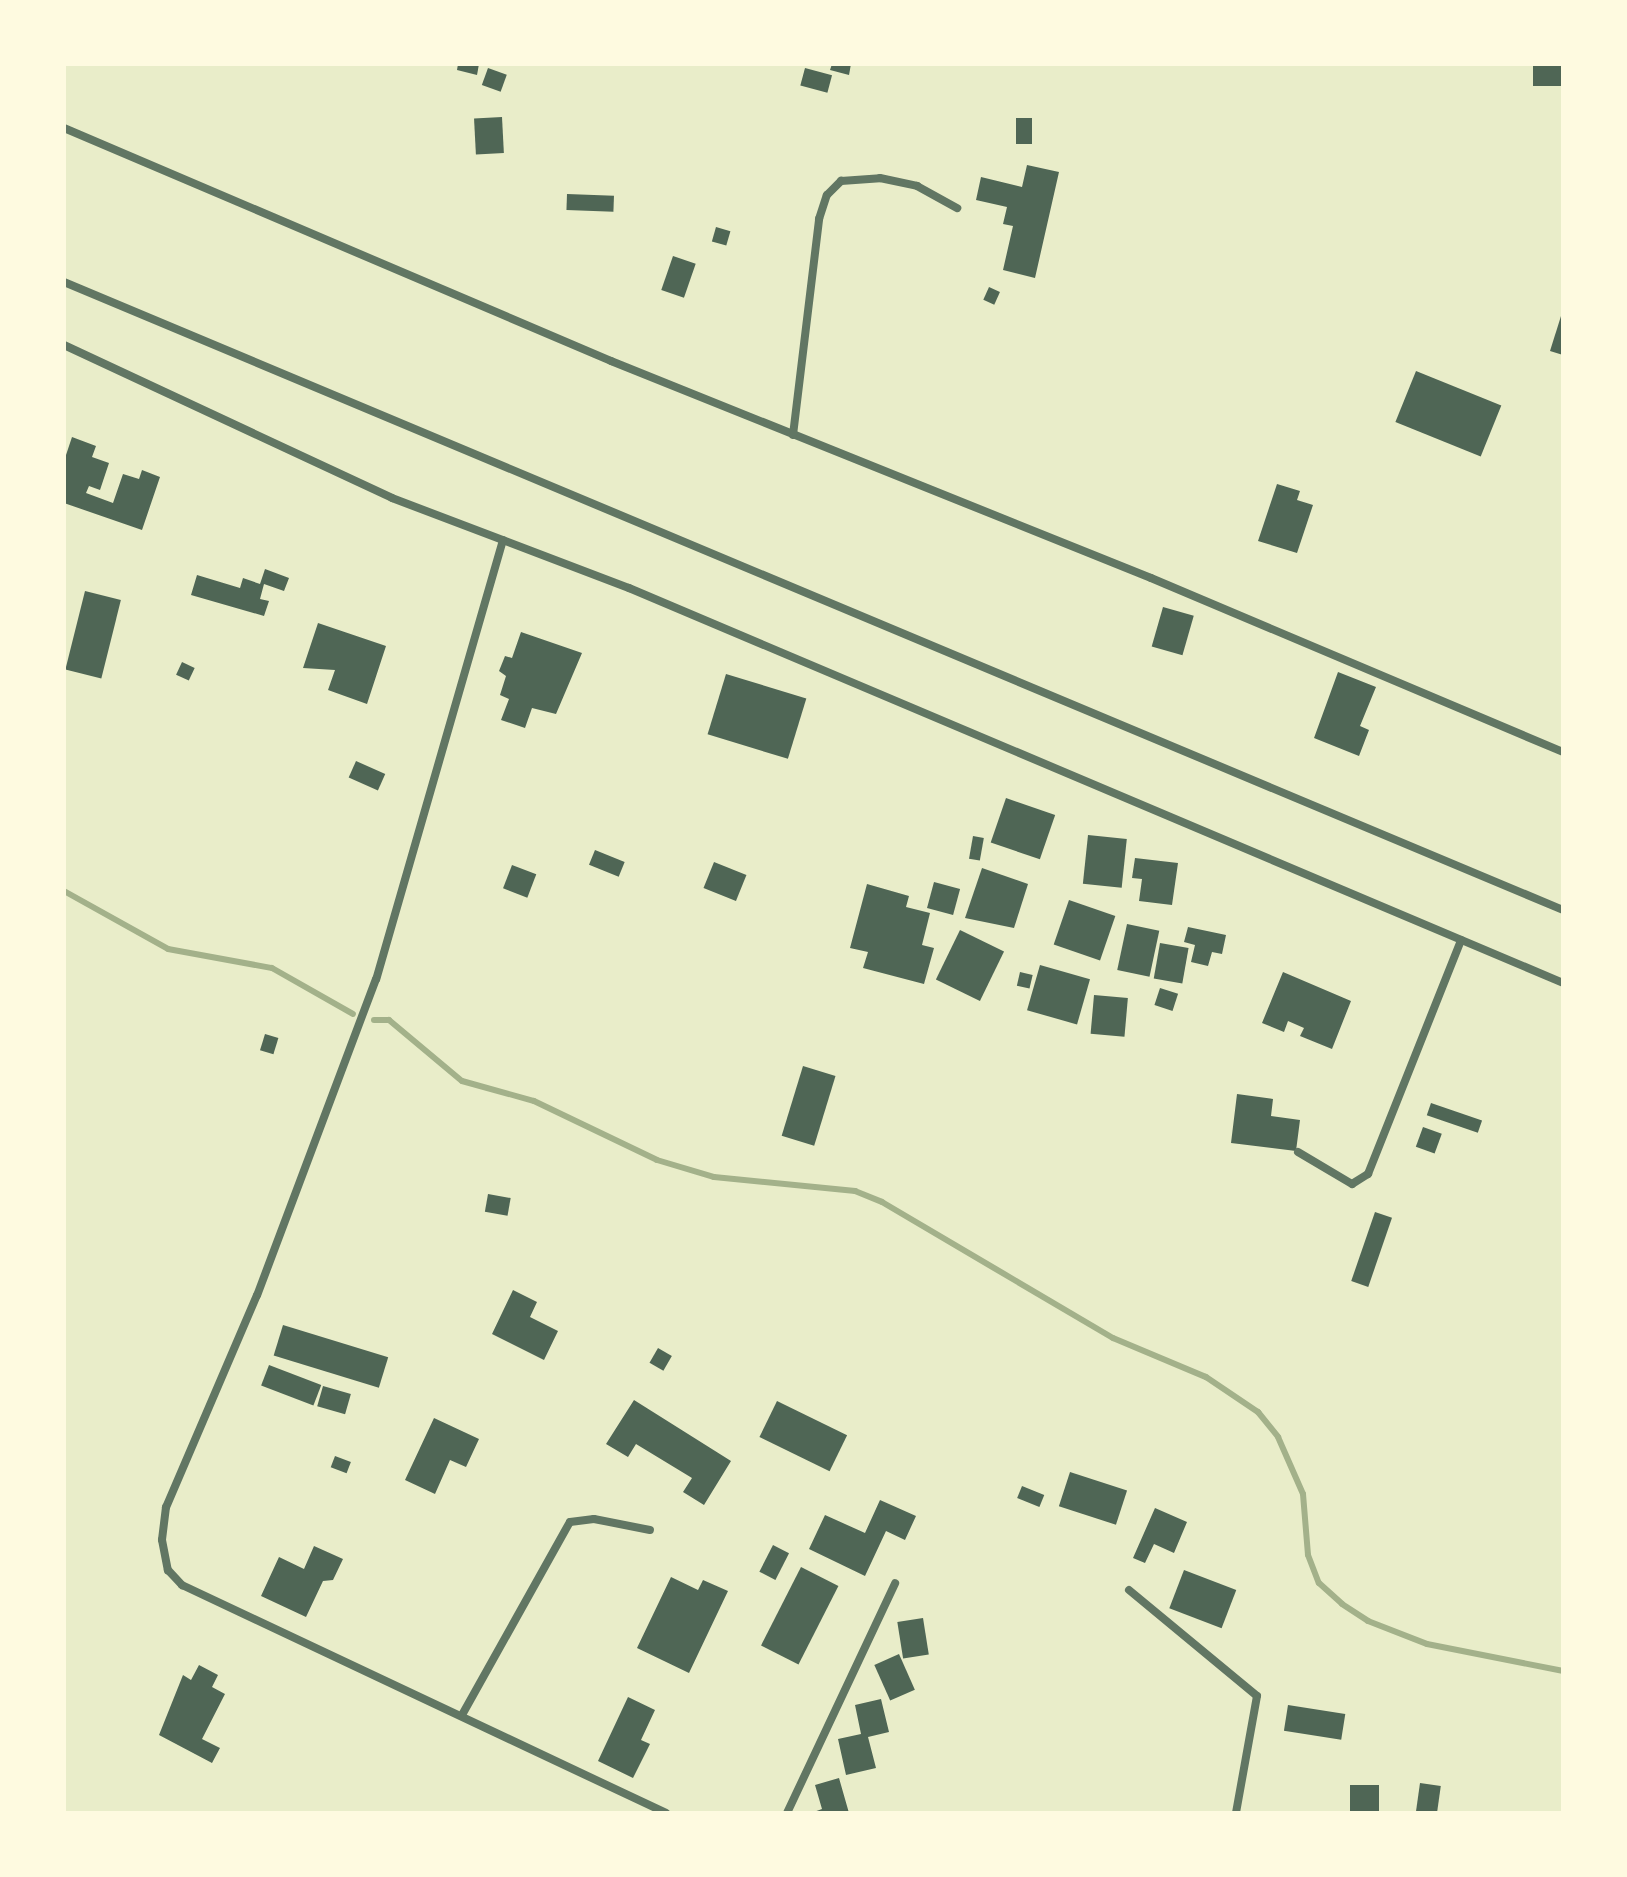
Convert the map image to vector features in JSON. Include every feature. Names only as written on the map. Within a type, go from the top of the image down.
[{"type":"street","points":[[64,128],[793,435],[1151,578],[1563,752]]},
{"type":"street","points":[[793,435],[819,219],[827,195],[841,181],[880,178],[917,186],[957,208]]},
{"type":"street","points":[[64,282],[1563,910]]},
{"type":"street","points":[[64,345],[392,498],[629,588],[1563,983]]},
{"type":"street","points":[[503,540],[376,979],[257,1295],[166,1507],[162,1540],[168,1570],[182,1585],[666,1813]]},
{"type":"street","points":[[1298,1152],[1352,1184],[1368,1174],[1461,940]]},
{"type":"street","points":[[462,1715],[570,1522],[594,1519],[650,1530]]},
{"type":"street","points":[[787,1813],[895,1583]]},
{"type":"street","points":[[1129,1590],[1257,1696],[1236,1813]]},
{"type":"building","points":[[458,64],[479,64],[477,75],[457,70]]},
{"type":"building","points":[[832,64],[851,64],[849,75],[830,70]]},
{"type":"building","points":[[1533,64],[1563,64],[1563,86],[1533,86]]},
{"type":"building","points":[[488,68],[507,75],[501,92],[482,85]]},
{"type":"building","points":[[805,68],[832,75],[827,93],[800,85]]},
{"type":"building","points":[[502,117],[504,153],[476,154],[474,118]]},
{"type":"building","points":[[1016,118],[1032,118],[1032,144],[1016,144]]},
{"type":"building","points":[[1027,165],[1059,172],[1035,278],[1003,270],[1013,226],[1003,224],[1007,207],[976,200],[981,177],[1022,187]]},
{"type":"building","points":[[567,194],[614,196],[613,212],[566,210]]},
{"type":"building","points":[[716,227],[730,231],[726,246],[712,241]]},
{"type":"building","points":[[673,256],[696,264],[684,298],[661,290]]},
{"type":"building","points":[[989,287],[1000,292],[994,305],[983,300]]},
{"type":"building","points":[[1563,317],[1563,355],[1550,351]]},
{"type":"building","points":[[1416,371],[1501,405],[1481,456],[1395,422]]},
{"type":"building","points":[[72,437],[96,446],[92,457],[109,463],[100,490],[89,486],[86,493],[113,503],[123,474],[139,479],[142,470],[160,477],[142,530],[64,503],[64,461]]},
{"type":"building","points":[[1277,484],[1300,491],[1297,500],[1313,505],[1297,553],[1258,541]]},
{"type":"building","points":[[265,569],[289,578],[284,591],[264,584],[260,599],[269,601],[264,616],[191,595],[197,575],[240,588],[243,578],[260,584]]},
{"type":"building","points":[[85,591],[121,600],[101,679],[65,670]]},
{"type":"building","points":[[1163,607],[1194,616],[1182,655],[1152,646]]},
{"type":"building","points":[[318,623],[386,646],[367,704],[328,690],[335,670],[303,668]]},
{"type":"building","points":[[521,632],[582,653],[556,714],[532,708],[525,728],[501,720],[509,699],[500,695],[506,676],[499,671],[505,656],[512,658]]},
{"type":"building","points":[[182,662],[195,668],[189,681],[176,675]]},
{"type":"building","points":[[1338,672],[1376,687],[1360,726],[1369,730],[1359,756],[1314,738]]},
{"type":"building","points":[[726,674],[806,699],[788,759],[708,734]]},
{"type":"building","points":[[356,761],[385,774],[378,790],[349,777]]},
{"type":"building","points":[[1006,798],[1055,815],[1040,859],[991,842]]},
{"type":"building","points":[[1088,835],[1127,839],[1122,888],[1083,884]]},
{"type":"building","points":[[973,836],[984,838],[980,861],[969,859]]},
{"type":"building","points":[[595,850],[625,862],[619,877],[589,865]]},
{"type":"building","points":[[1135,858],[1178,863],[1172,905],[1139,901],[1142,879],[1132,878]]},
{"type":"building","points":[[714,862],[746,875],[736,901],[704,888]]},
{"type":"building","points":[[512,865],[536,874],[527,898],[503,888]]},
{"type":"building","points":[[982,868],[1028,884],[1014,928],[965,918]]},
{"type":"building","points":[[934,882],[960,889],[953,915],[927,908]]},
{"type":"building","points":[[867,884],[909,896],[906,907],[930,913],[922,945],[934,948],[924,984],[863,968],[868,952],[850,948]]},
{"type":"building","points":[[1069,900],[1115,916],[1100,960],[1054,944]]},
{"type":"building","points":[[1127,924],[1159,931],[1150,977],[1117,970]]},
{"type":"building","points":[[1188,927],[1226,935],[1222,954],[1212,952],[1208,966],[1191,962],[1195,945],[1184,942]]},
{"type":"building","points":[[960,930],[1004,951],[980,1001],[936,979]]},
{"type":"building","points":[[1160,943],[1189,948],[1182,983],[1154,978]]},
{"type":"building","points":[[1040,965],[1090,979],[1077,1025],[1027,1010]]},
{"type":"building","points":[[1020,972],[1033,975],[1030,989],[1017,986]]},
{"type":"building","points":[[1283,972],[1351,1001],[1332,1049],[1300,1036],[1304,1028],[1288,1021],[1284,1032],[1262,1023]]},
{"type":"building","points":[[1160,988],[1178,994],[1173,1011],[1154,1005]]},
{"type":"building","points":[[1094,995],[1128,998],[1124,1037],[1091,1034]]},
{"type":"building","points":[[265,1034],[278,1038],[273,1054],[260,1050]]},
{"type":"building","points":[[803,1066],[836,1076],[814,1146],[782,1136]]},
{"type":"building","points":[[1237,1094],[1273,1099],[1271,1116],[1300,1120],[1296,1151],[1231,1143]]},
{"type":"building","points":[[1431,1103],[1482,1121],[1478,1133],[1427,1115]]},
{"type":"building","points":[[1423,1127],[1442,1134],[1435,1154],[1416,1147]]},
{"type":"building","points":[[488,1194],[511,1198],[508,1216],[485,1212]]},
{"type":"building","points":[[1375,1212],[1392,1218],[1368,1287],[1351,1281]]},
{"type":"building","points":[[513,1290],[537,1302],[530,1317],[558,1331],[544,1360],[492,1334]]},
{"type":"building","points":[[283,1325],[388,1357],[379,1388],[274,1356]]},
{"type":"building","points":[[658,1348],[672,1356],[663,1371],[650,1363]]},
{"type":"building","points":[[269,1365],[321,1385],[313,1406],[261,1386]]},
{"type":"building","points":[[323,1386],[351,1394],[345,1414],[317,1406]]},
{"type":"building","points":[[634,1400],[731,1461],[704,1505],[683,1492],[692,1478],[636,1444],[628,1457],[606,1444]]},
{"type":"building","points":[[777,1401],[847,1435],[830,1471],[759,1437]]},
{"type":"building","points":[[434,1418],[479,1439],[466,1467],[450,1460],[435,1494],[405,1480]]},
{"type":"building","points":[[335,1456],[351,1462],[347,1473],[331,1467]]},
{"type":"building","points":[[1070,1472],[1127,1491],[1116,1525],[1059,1506]]},
{"type":"building","points":[[1022,1486],[1044,1495],[1039,1507],[1017,1498]]},
{"type":"building","points":[[880,1500],[916,1516],[905,1540],[886,1531],[865,1576],[809,1549],[825,1515],[865,1533]]},
{"type":"building","points":[[1155,1508],[1187,1522],[1174,1553],[1154,1544],[1145,1563],[1133,1558]]},
{"type":"building","points":[[773,1545],[789,1553],[775,1580],[759,1572]]},
{"type":"building","points":[[314,1546],[343,1559],[333,1580],[323,1581],[306,1617],[261,1596],[279,1557],[304,1569]]},
{"type":"building","points":[[801,1567],[838,1586],[798,1664],[761,1645]]},
{"type":"building","points":[[1184,1570],[1236,1590],[1222,1628],[1169,1608]]},
{"type":"building","points":[[671,1577],[698,1590],[703,1580],[728,1591],[689,1673],[637,1648]]},
{"type":"building","points":[[923,1618],[929,1655],[903,1659],[897,1622]]},
{"type":"building","points":[[899,1654],[915,1690],[890,1701],[874,1665]]},
{"type":"building","points":[[199,1665],[218,1675],[212,1687],[225,1694],[202,1739],[220,1748],[212,1763],[159,1735],[183,1675],[191,1680]]},
{"type":"building","points":[[628,1697],[655,1710],[641,1740],[650,1744],[633,1778],[598,1761]]},
{"type":"building","points":[[881,1699],[889,1732],[868,1737],[876,1768],[846,1775],[838,1739],[861,1734],[855,1705]]},
{"type":"building","points":[[1288,1705],[1345,1714],[1341,1740],[1284,1731]]},
{"type":"building","points":[[839,1778],[849,1813],[811,1813],[822,1809],[815,1785]]},
{"type":"building","points":[[1420,1783],[1441,1786],[1437,1813],[1416,1813]]},
{"type":"building","points":[[1350,1785],[1379,1785],[1379,1813],[1350,1813]]},
{"type":"waterway","points":[[64,891],[168,949],[272,968],[353,1014]]},
{"type":"waterway","points":[[374,1020],[389,1020],[462,1081],[534,1101],[657,1160],[714,1177],[855,1191],[882,1202],[1113,1338],[1206,1377],[1258,1412],[1278,1437],[1303,1494],[1308,1555],[1319,1583],[1342,1604],[1368,1621],[1427,1644],[1563,1671]]}]
